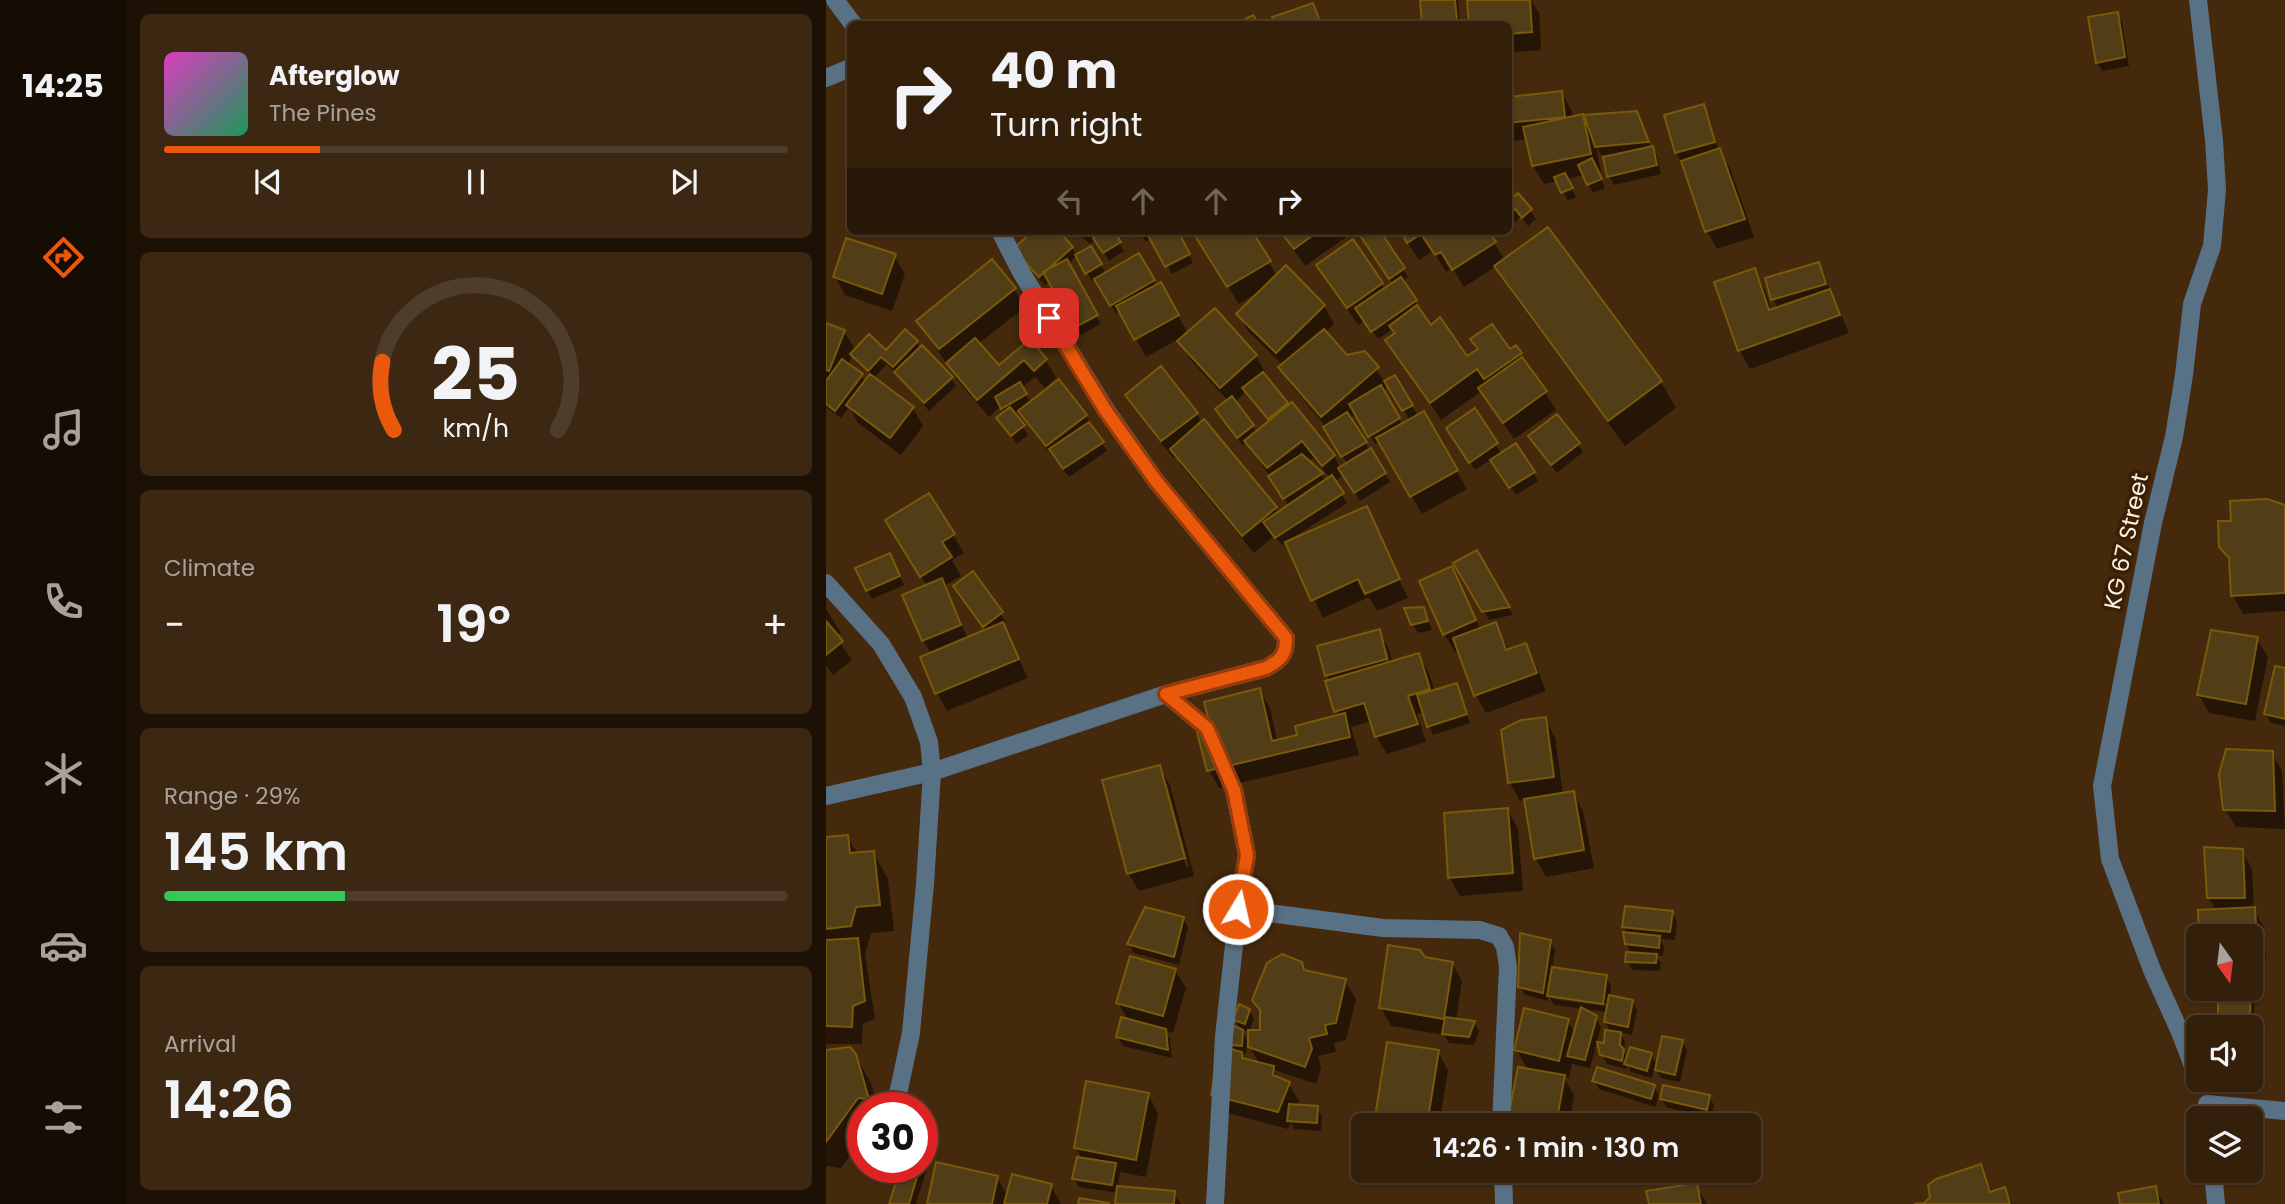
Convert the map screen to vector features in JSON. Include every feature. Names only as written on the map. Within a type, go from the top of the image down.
[{"type":"street","points":[[835,0],[851,21]]},
{"type":"street","name":"KG 67 Street","points":[[2186,1048],[2152,970],[2110,859],[2102,786],[2153,523],[2174,437],[2192,304],[2212,246],[2217,190],[2198,0]]},
{"type":"street","points":[[826,78],[847,69]]},
{"type":"street","points":[[826,796],[932,772],[1166,694],[1266,668],[1281,660],[1286,650],[1286,638],[1156,481],[1106,411],[1021,272],[1002,235]]},
{"type":"street","points":[[826,583],[881,643],[913,697],[929,742],[932,772],[925,884],[911,1034],[898,1092]]},
{"type":"street","points":[[1166,694],[1207,728],[1234,790],[1247,855],[1238,909],[1224,1036],[1214,1204]]},
{"type":"street","points":[[1238,909],[1383,928],[1480,930],[1499,936],[1505,947],[1508,967],[1502,1113]]},
{"type":"street","name":"KG 67 Street","points":[[2263,1111],[2285,1111]]},
{"type":"street","points":[[1503,1183],[1504,1204]]},
{"type":"street","points":[[2214,1183],[2216,1204]]},
{"type":"building","points":[[1420,0],[1455,0],[1457,21],[1422,21]]},
{"type":"building","points":[[1467,0],[1530,0],[1532,32],[1512,34],[1512,21],[1469,21]]},
{"type":"building","points":[[1313,3],[1320,21],[1274,21],[1272,17]]},
{"type":"building","points":[[2118,12],[2125,57],[2096,63],[2088,17]]},
{"type":"building","points":[[1253,15],[1257,21],[1242,21]]},
{"type":"building","points":[[1562,91],[1565,117],[1512,123],[1512,97]]},
{"type":"building","points":[[1704,104],[1715,142],[1675,153],[1664,115]]},
{"type":"building","points":[[1637,111],[1649,142],[1595,147],[1584,115]]},
{"type":"building","points":[[1583,114],[1591,154],[1532,166],[1523,127]]},
{"type":"building","points":[[1653,146],[1657,165],[1607,177],[1603,157]]},
{"type":"building","points":[[1720,148],[1745,219],[1705,232],[1681,161]]},
{"type":"building","points":[[1592,158],[1602,179],[1587,185],[1578,165]]},
{"type":"building","points":[[1565,173],[1573,188],[1561,193],[1554,177]]},
{"type":"building","points":[[1518,193],[1532,209],[1522,218],[1515,209],[1512,212],[1512,198]]},
{"type":"building","points":[[1548,227],[1662,381],[1608,421],[1494,266]]},
{"type":"building","points":[[1029,235],[1062,235],[1073,247],[1039,277],[1013,249]]},
{"type":"building","points":[[1098,235],[1117,235],[1121,242],[1103,253],[1093,238]]},
{"type":"building","points":[[1148,235],[1180,235],[1190,254],[1165,267]]},
{"type":"building","points":[[1194,235],[1255,235],[1271,261],[1227,287]]},
{"type":"building","points":[[1283,235],[1313,235],[1294,249]]},
{"type":"building","points":[[1360,235],[1383,235],[1405,268],[1389,279]]},
{"type":"building","points":[[1402,235],[1419,235],[1407,243]]},
{"type":"building","points":[[1422,235],[1492,235],[1496,242],[1452,270],[1441,252],[1435,255]]},
{"type":"building","points":[[846,238],[896,254],[882,294],[833,277]]},
{"type":"building","points":[[1353,239],[1383,283],[1347,308],[1316,265]]},
{"type":"building","points":[[1091,246],[1102,264],[1085,274],[1075,255]]},
{"type":"building","points":[[1139,253],[1155,280],[1110,306],[1094,279]]},
{"type":"building","points":[[992,259],[1016,288],[939,349],[916,321]]},
{"type":"building","points":[[1067,259],[1098,315],[1074,328],[1043,272]]},
{"type":"building","points":[[1819,262],[1826,284],[1771,300],[1765,278]]},
{"type":"building","points":[[1286,265],[1325,305],[1276,353],[1236,314]]},
{"type":"building","points":[[1755,268],[1769,310],[1830,289],[1840,315],[1738,351],[1714,282]]},
{"type":"building","points":[[1401,277],[1417,300],[1371,332],[1355,308]]},
{"type":"building","points":[[1161,282],[1179,315],[1134,340],[1116,306]]},
{"type":"building","points":[[1417,305],[1431,325],[1440,317],[1467,356],[1478,349],[1470,339],[1492,324],[1510,349],[1516,345],[1522,353],[1484,379],[1477,369],[1430,403],[1385,340],[1395,333],[1389,326]]},
{"type":"building","points":[[1215,308],[1257,355],[1220,388],[1177,341]]},
{"type":"building","points":[[826,323],[845,330],[829,371],[826,370]]},
{"type":"building","points":[[905,329],[918,341],[893,367],[881,357],[868,371],[850,354],[869,334],[886,350]]},
{"type":"building","points":[[1324,329],[1347,355],[1365,351],[1379,367],[1321,417],[1278,367]]},
{"type":"building","points":[[975,338],[999,365],[1030,339],[1047,359],[1034,371],[1024,360],[977,400],[946,363]]},
{"type":"building","points":[[922,345],[953,377],[924,403],[894,372]]},
{"type":"building","points":[[1522,357],[1547,391],[1503,423],[1478,388]]},
{"type":"building","points":[[842,359],[863,374],[835,411],[826,404],[826,381]]},
{"type":"building","points":[[1161,366],[1198,413],[1161,441],[1125,395]]},
{"type":"building","points":[[1263,372],[1288,403],[1268,419],[1242,388]]},
{"type":"building","points":[[870,374],[914,407],[890,438],[846,405]]},
{"type":"building","points":[[1395,375],[1413,405],[1402,411],[1384,381]]},
{"type":"building","points":[[1059,379],[1087,415],[1046,446],[1018,411]]},
{"type":"building","points":[[1020,382],[1027,394],[1001,409],[995,397]]},
{"type":"building","points":[[1381,385],[1400,418],[1368,437],[1349,404]]},
{"type":"building","points":[[1232,396],[1254,425],[1237,438],[1215,409]]},
{"type":"building","points":[[1292,402],[1335,455],[1322,466],[1302,441],[1267,468],[1244,441]]},
{"type":"building","points":[[1010,407],[1025,425],[1011,436],[996,418]]},
{"type":"building","points":[[1475,408],[1498,443],[1469,463],[1446,428]]},
{"type":"building","points":[[1424,411],[1458,470],[1410,497],[1376,438]]},
{"type":"building","points":[[1347,412],[1367,442],[1341,457],[1323,427]]},
{"type":"building","points":[[1557,414],[1580,443],[1551,465],[1528,436]]},
{"type":"building","points":[[1204,419],[1277,507],[1242,536],[1170,449]]},
{"type":"building","points":[[1089,422],[1104,442],[1063,469],[1049,449]]},
{"type":"building","points":[[1516,443],[1535,472],[1509,488],[1490,460]]},
{"type":"building","points":[[1371,448],[1386,473],[1354,493],[1338,468]]},
{"type":"building","points":[[1302,454],[1323,473],[1283,499],[1268,476]]},
{"type":"building","points":[[1332,475],[1344,493],[1275,538],[1263,522]]},
{"type":"building","points":[[929,493],[955,534],[942,542],[952,557],[920,577],[885,520]]},
{"type":"building","points":[[2267,499],[2285,505],[2285,593],[2231,596],[2229,558],[2219,547],[2218,521],[2231,521],[2230,501]]},
{"type":"building","points":[[1367,506],[1400,579],[1365,594],[1358,579],[1311,601],[1285,542]]},
{"type":"building","points":[[1477,550],[1510,607],[1482,612],[1453,563]]},
{"type":"building","points":[[890,553],[900,576],[866,591],[855,568]]},
{"type":"building","points":[[1452,566],[1476,620],[1443,635],[1419,581]]},
{"type":"building","points":[[973,571],[1003,612],[983,627],[953,586]]},
{"type":"building","points":[[942,578],[961,625],[922,641],[902,595]]},
{"type":"building","points":[[1424,607],[1428,621],[1411,625],[1404,608]]},
{"type":"building","points":[[826,621],[843,641],[826,655]]},
{"type":"building","points":[[1003,622],[1019,659],[935,694],[920,657]]},
{"type":"building","points":[[1496,622],[1506,650],[1526,643],[1537,673],[1474,696],[1453,638]]},
{"type":"building","points":[[1380,629],[1387,659],[1325,676],[1317,646]]},
{"type":"building","points":[[2211,630],[2258,637],[2246,704],[2197,695]]},
{"type":"building","points":[[1419,653],[1430,689],[1408,696],[1418,724],[1375,737],[1364,703],[1334,712],[1325,681]]},
{"type":"building","points":[[2275,666],[2285,668],[2285,719],[2264,714]]},
{"type":"building","points":[[1457,683],[1467,714],[1427,727],[1417,695]]},
{"type":"building","points":[[1260,688],[1272,741],[1297,735],[1295,726],[1345,713],[1350,737],[1207,771],[1197,732],[1211,729],[1204,702]]},
{"type":"building","points":[[1546,717],[1554,777],[1508,783],[1501,730],[1521,720]]},
{"type":"building","points":[[2226,749],[2273,751],[2275,811],[2223,810],[2219,774]]},
{"type":"building","points":[[1160,765],[1185,858],[1127,874],[1102,780]]},
{"type":"building","points":[[1574,791],[1584,850],[1534,859],[1524,799]]},
{"type":"building","points":[[1508,808],[1513,873],[1448,878],[1444,813]]},
{"type":"building","points":[[848,835],[850,853],[874,851],[880,905],[856,907],[851,926],[826,929],[826,837]]},
{"type":"building","points":[[2204,847],[2243,849],[2245,898],[2207,898]]},
{"type":"building","points":[[1625,906],[1673,911],[1670,932],[1622,927]]},
{"type":"building","points":[[1145,907],[1184,917],[1174,957],[1127,944]]},
{"type":"building","points":[[2255,907],[2256,924],[2199,924],[2198,910]]},
{"type":"building","points":[[1623,932],[1660,936],[1659,948],[1625,944]]},
{"type":"building","points":[[1520,933],[1551,940],[1543,993],[1518,987]]},
{"type":"building","points":[[858,938],[865,1001],[853,1006],[852,1027],[826,1026],[826,940]]},
{"type":"building","points":[[1388,945],[1420,950],[1425,957],[1453,962],[1444,1019],[1379,1008]]},
{"type":"building","points":[[1626,952],[1657,954],[1656,963],[1625,962]]},
{"type":"building","points":[[1282,954],[1302,962],[1304,970],[1346,979],[1336,1023],[1325,1025],[1327,1034],[1309,1038],[1312,1049],[1305,1067],[1248,1047],[1248,1030],[1260,1030],[1260,1010],[1252,1000],[1267,963]]},
{"type":"building","points":[[1130,956],[1176,969],[1163,1016],[1116,1003]]},
{"type":"building","points":[[1552,967],[1607,975],[1603,1004],[1547,996]]},
{"type":"building","points":[[1609,995],[1633,1000],[1628,1027],[1604,1022]]},
{"type":"building","points":[[2218,1001],[2250,1001],[2250,1015],[2218,1015]]},
{"type":"building","points":[[1239,1004],[1250,1009],[1245,1024],[1233,1020]]},
{"type":"building","points":[[1581,1007],[1597,1016],[1585,1060],[1567,1056]]},
{"type":"building","points":[[1524,1008],[1569,1019],[1559,1061],[1514,1050]]},
{"type":"building","points":[[1121,1017],[1166,1029],[1168,1050],[1116,1037]]},
{"type":"building","points":[[1445,1017],[1475,1021],[1469,1037],[1442,1034]]},
{"type":"building","points":[[1232,1025],[1243,1030],[1242,1046],[1230,1045]]},
{"type":"building","points":[[1605,1030],[1621,1032],[1620,1045],[1624,1049],[1622,1061],[1600,1055],[1597,1042],[1604,1043]]},
{"type":"building","points":[[1662,1036],[1683,1040],[1675,1075],[1655,1070]]},
{"type":"building","points":[[1387,1042],[1439,1050],[1429,1113],[1376,1113]]},
{"type":"building","points":[[1219,1046],[1242,1052],[1242,1058],[1274,1066],[1273,1075],[1290,1082],[1278,1112],[1211,1095]]},
{"type":"building","points":[[850,1047],[856,1054],[867,1092],[847,1092],[847,1113],[826,1142],[826,1050]]},
{"type":"building","points":[[1630,1047],[1652,1053],[1647,1071],[1624,1064]]},
{"type":"building","points":[[1518,1067],[1565,1075],[1558,1113],[1509,1113]]},
{"type":"building","points":[[1597,1067],[1655,1085],[1651,1099],[1592,1081]]},
{"type":"building","points":[[1086,1081],[1149,1093],[1136,1160],[1074,1148]]},
{"type":"building","points":[[1663,1085],[1710,1095],[1707,1110],[1660,1099]]},
{"type":"building","points":[[1289,1104],[1318,1106],[1317,1123],[1287,1121]]},
{"type":"building","points":[[1077,1157],[1116,1163],[1112,1185],[1072,1179]]},
{"type":"building","points":[[938,1162],[998,1176],[992,1204],[927,1204],[932,1183],[938,1183]]},
{"type":"building","points":[[1981,1164],[1990,1192],[2005,1187],[2010,1204],[1914,1204],[1924,1203],[1930,1197],[1928,1185],[1936,1179]]},
{"type":"building","points":[[1012,1174],[1052,1184],[1047,1204],[1004,1204]]},
{"type":"building","points":[[896,1183],[915,1183],[909,1204],[889,1204]]},
{"type":"building","points":[[1697,1183],[1701,1204],[1649,1204],[1646,1191]]},
{"type":"building","points":[[1117,1186],[1175,1191],[1174,1204],[1115,1204]]},
{"type":"building","points":[[2156,1186],[2159,1204],[2120,1204],[2118,1193]]},
{"type":"building","points":[[1079,1198],[1109,1203],[1109,1204],[1078,1204]]},
{"type":"route","points":[[1049,318],[1106,411],[1156,481],[1286,638],[1286,650],[1281,660],[1266,668],[1166,694],[1207,728],[1234,790],[1247,855],[1238,909]]}]
